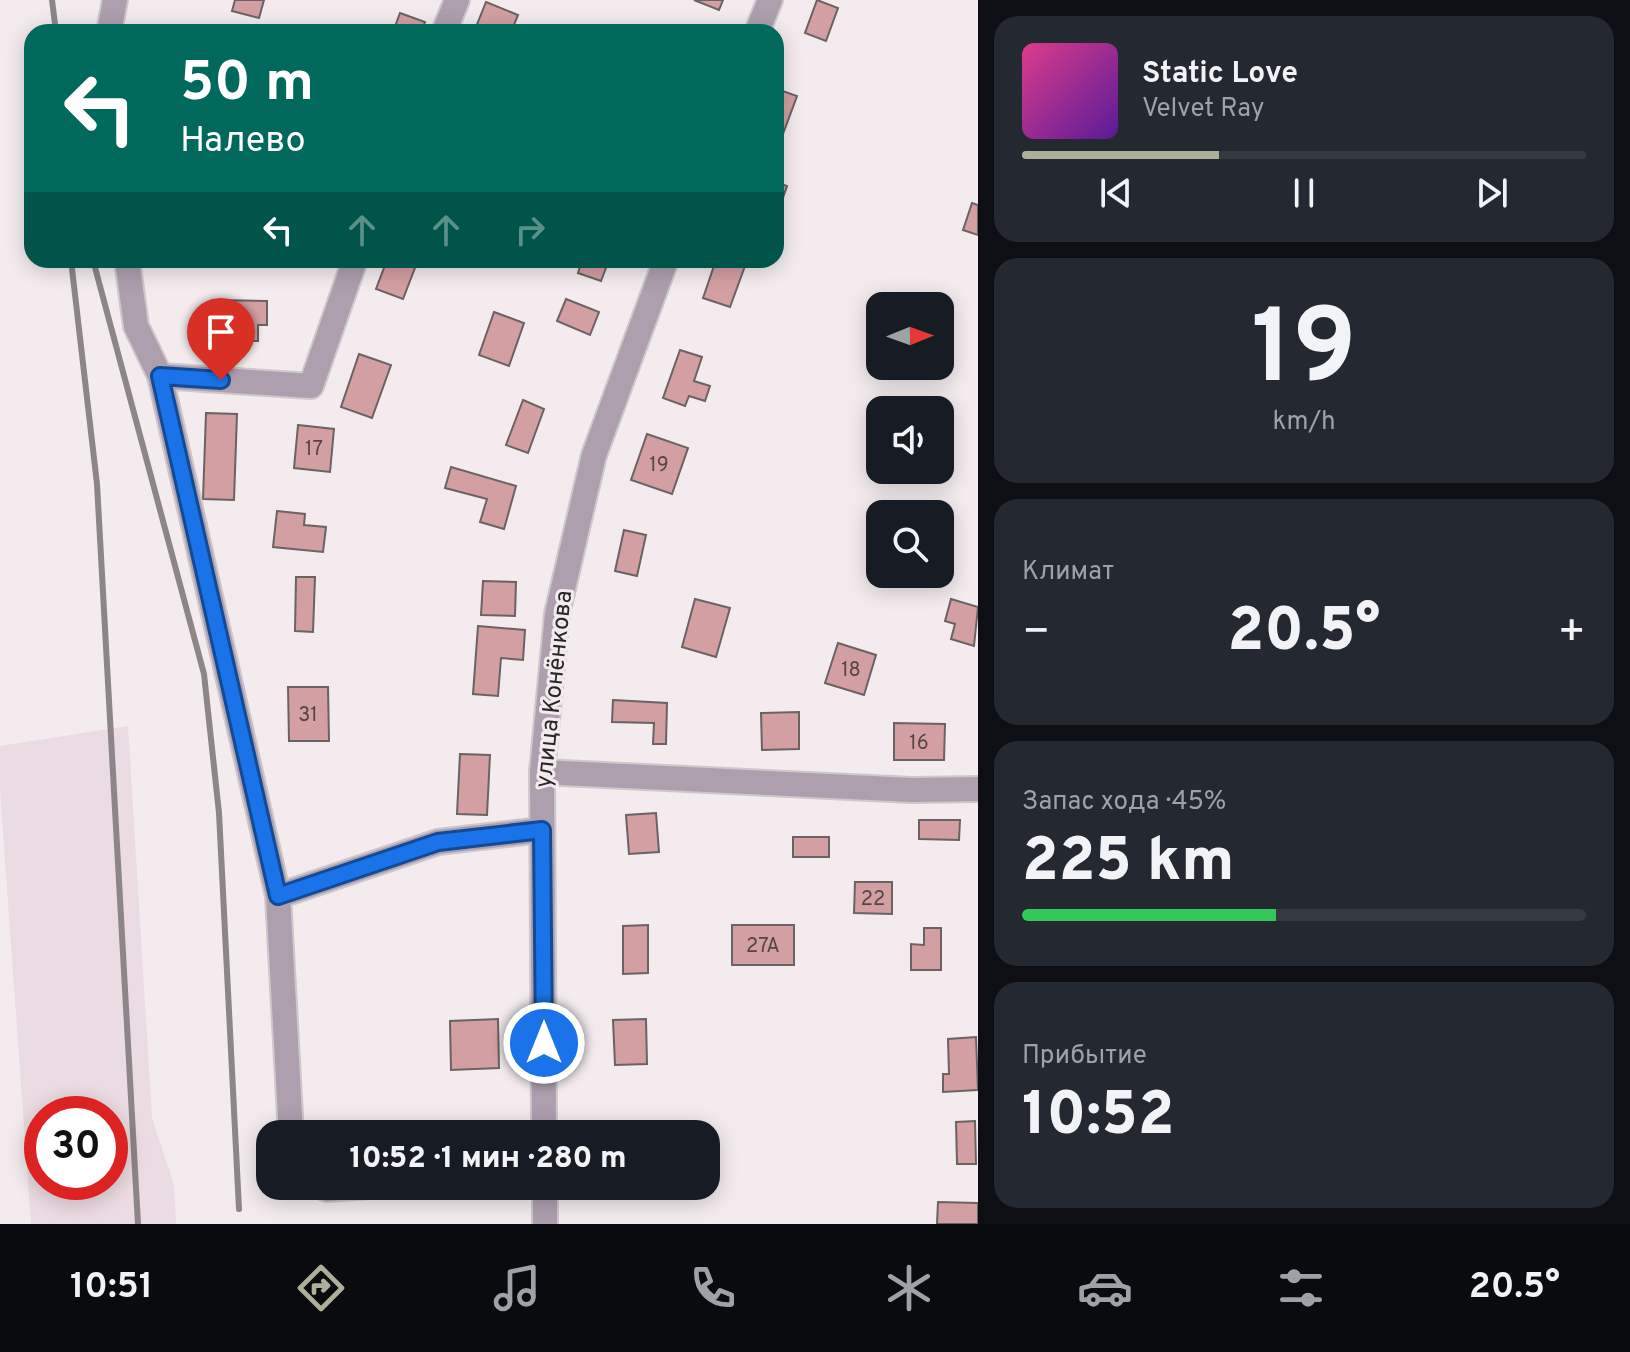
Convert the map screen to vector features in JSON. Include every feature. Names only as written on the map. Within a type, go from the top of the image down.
[{"type":"street","points":[[110,24],[115,0]]},
{"type":"street","points":[[447,24],[457,0]]},
{"type":"street","points":[[760,24],[770,0]]},
{"type":"street","points":[[128,268],[136,326],[160,376],[278,896],[290,1120]]},
{"type":"street","points":[[160,376],[311,386],[352,268]]},
{"type":"street","name":"улица Конёнкова","points":[[544,1120],[542,772],[557,614],[594,455],[663,268]]},
{"type":"street","points":[[542,772],[912,790],[978,789]]},
{"type":"street","points":[[278,896],[438,842],[542,830]]},
{"type":"street","points":[[545,1200],[545,1224]]},
{"type":"shaded area","points":[[128,726],[152,1118],[174,1185],[176,1224],[31,1224],[29,1200],[128,1200],[128,1096],[24,1096],[24,1126],[0,790],[0,746]]},
{"type":"building","points":[[235,0],[264,0],[259,18],[232,11]]},
{"type":"building","points":[[694,0],[723,0],[719,10]]},
{"type":"building","points":[[817,0],[838,8],[826,41],[805,33]]},
{"type":"building","points":[[486,2],[518,15],[514,24],[477,24]]},
{"type":"building","points":[[400,13],[425,22],[424,24],[396,24]]},
{"type":"building","points":[[784,91],[797,96],[784,131]]},
{"type":"building","points":[[972,203],[978,205],[978,235],[963,230]]},
{"type":"building","points":[[384,268],[415,268],[403,299],[376,289]]},
{"type":"building","points":[[580,268],[606,268],[601,281],[578,273]]},
{"type":"building","points":[[713,268],[744,268],[730,307],[703,298]]},
{"type":"building","points":[[566,299],[599,312],[590,335],[557,321]]},
{"type":"building","points":[[212,300],[267,301],[267,325],[258,325],[258,341],[212,340]]},
{"type":"building","points":[[494,312],[524,323],[509,366],[479,355]]},
{"type":"building","points":[[680,350],[702,357],[694,381],[710,386],[705,401],[689,396],[685,406],[663,398]]},
{"type":"building","points":[[359,354],[391,365],[372,418],[341,407]]},
{"type":"building","points":[[523,400],[544,409],[528,453],[506,445]]},
{"type":"building","points":[[206,413],[237,414],[234,500],[203,499]]},
{"type":"building","points":[[298,425],[334,429],[330,472],[294,468]]},
{"type":"building","points":[[647,434],[688,448],[672,494],[631,480]]},
{"type":"building","points":[[451,467],[516,486],[504,529],[480,522],[487,499],[445,488]]},
{"type":"building","points":[[277,511],[305,514],[304,525],[326,527],[323,552],[273,547]]},
{"type":"building","points":[[624,530],[646,535],[637,576],[615,571]]},
{"type":"building","points":[[296,577],[315,577],[313,632],[295,631]]},
{"type":"building","points":[[483,581],[516,582],[515,616],[481,615]]},
{"type":"building","points":[[695,599],[730,608],[716,657],[682,647]]},
{"type":"building","points":[[951,599],[978,607],[974,646],[951,639],[955,624],[945,621]]},
{"type":"building","points":[[478,626],[525,630],[523,660],[501,658],[498,696],[473,694]]},
{"type":"building","points":[[838,643],[876,655],[864,695],[825,683]]},
{"type":"building","points":[[288,687],[328,687],[329,741],[289,741]]},
{"type":"building","points":[[613,700],[667,703],[666,744],[653,744],[654,723],[612,722]]},
{"type":"building","points":[[799,712],[799,749],[762,750],[761,713]]},
{"type":"building","points":[[894,723],[945,724],[944,760],[894,760]]},
{"type":"building","points":[[460,754],[490,755],[487,815],[457,814]]},
{"type":"building","points":[[656,813],[659,852],[629,854],[626,815]]},
{"type":"building","points":[[919,820],[960,820],[959,840],[919,839]]},
{"type":"building","points":[[793,837],[829,837],[829,857],[793,857]]},
{"type":"building","points":[[855,882],[892,882],[892,914],[854,913]]},
{"type":"building","points":[[648,925],[648,973],[623,974],[623,926]]},
{"type":"building","points":[[732,925],[794,925],[794,965],[732,965]]},
{"type":"building","points":[[924,928],[941,928],[941,970],[911,970],[911,944],[924,945]]},
{"type":"building","points":[[498,1019],[499,1068],[451,1070],[450,1021]]},
{"type":"building","points":[[646,1019],[647,1064],[615,1065],[613,1020]]},
{"type":"building","points":[[976,1037],[978,1090],[943,1092],[943,1074],[949,1074],[948,1039]]},
{"type":"building","points":[[975,1121],[976,1164],[957,1164],[956,1122]]},
{"type":"building","points":[[938,1202],[978,1203],[978,1224],[937,1224]]},
{"type":"railway","points":[[52,0],[55,24]]},
{"type":"railway","points":[[72,268],[97,484],[138,1224]]},
{"type":"railway","points":[[95,268],[204,674],[219,813],[239,1209]]},
{"type":"route","points":[[221,380],[160,376],[278,896],[438,842],[542,830],[544,1043]]}]
